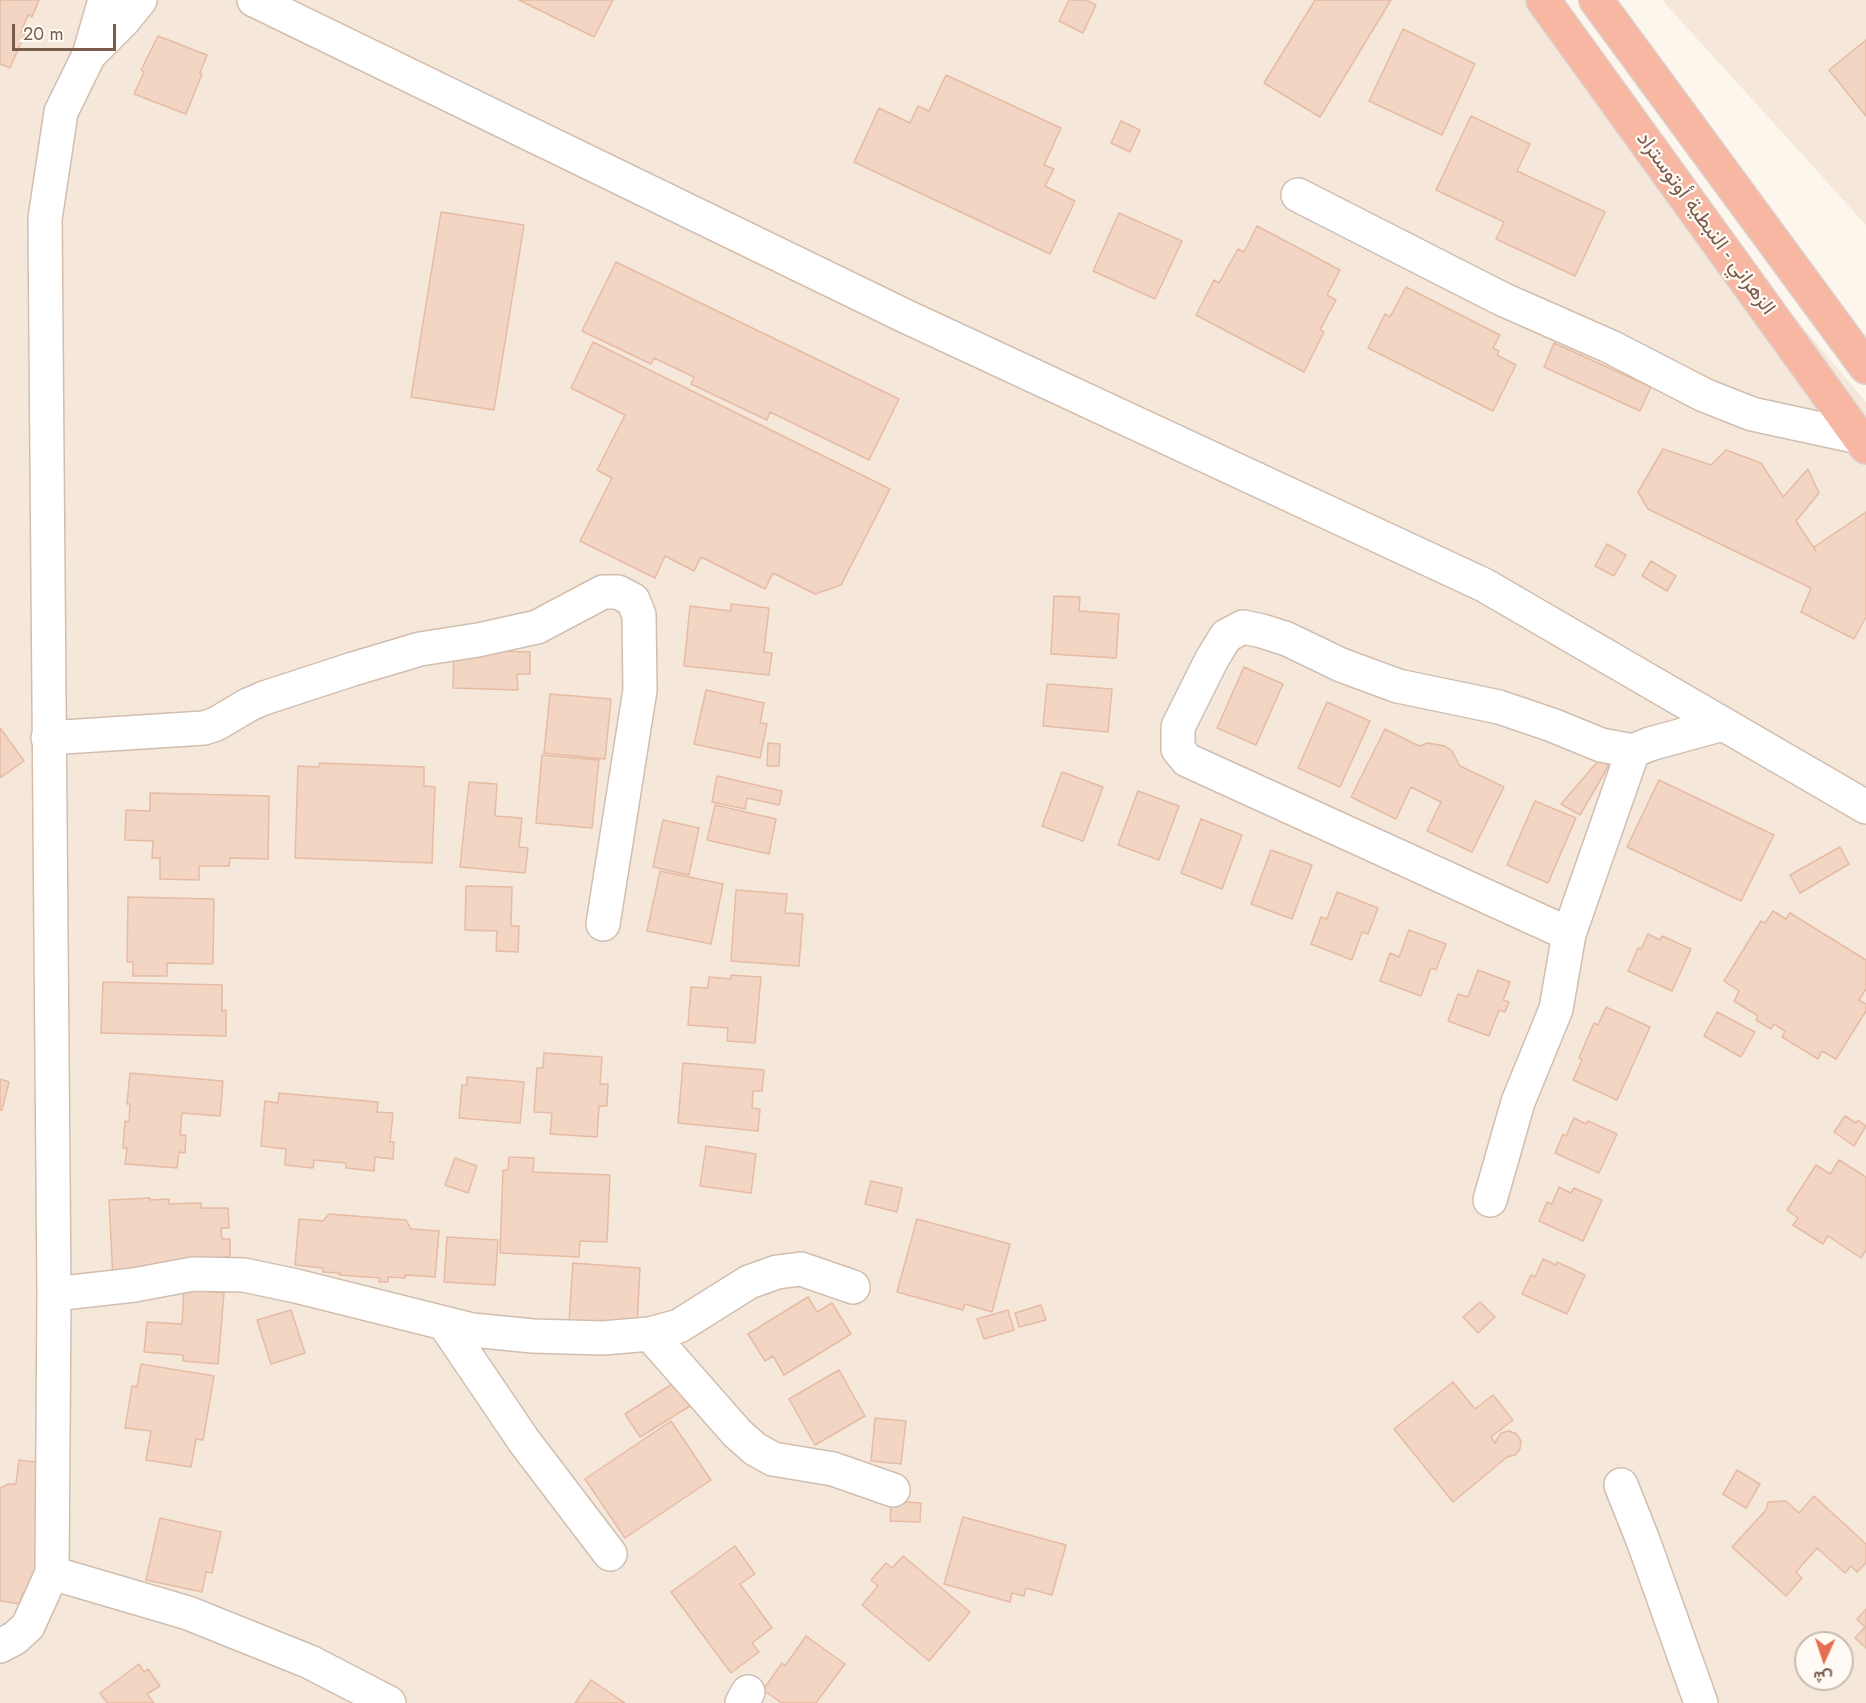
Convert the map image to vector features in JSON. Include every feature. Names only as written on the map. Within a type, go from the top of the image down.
[{"type":"highway","name":"الزهراني - النبطية أوتوستراد","points":[[1544,0],[1862,442]]},
{"type":"highway","points":[[1596,0],[1866,367]]},
{"type":"street","points":[[0,1646],[15,1638],[27,1626],[35,1614],[52,1573],[54,1294],[45,219],[61,112],[89,55],[105,0]]},
{"type":"street","points":[[89,55],[123,21],[140,0]]},
{"type":"street","points":[[254,0],[904,316],[1484,585],[1866,807]]},
{"type":"street","points":[[1298,195],[1503,299],[1611,347],[1704,395],[1752,414],[1862,442]]},
{"type":"street","points":[[48,738],[204,728],[264,698],[420,649],[478,640],[537,627],[603,592],[618,592],[633,600],[639,615],[640,690],[603,924]]},
{"type":"street","points":[[1569,934],[1187,760],[1178,749],[1178,727],[1226,636],[1243,627],[1287,639],[1341,665],[1398,687],[1499,707],[1601,745],[1633,751],[1650,744],[1723,724]]},
{"type":"street","points":[[1490,1200],[1518,1102],[1556,1009],[1569,934],[1633,751]]},
{"type":"street","points":[[54,1294],[134,1285],[194,1274],[244,1275],[472,1330],[533,1336],[603,1338],[650,1334],[679,1326],[749,1282],[777,1272],[801,1269],[853,1287]]},
{"type":"street","points":[[444,1323],[524,1441],[610,1554]]},
{"type":"street","points":[[650,1334],[737,1434],[755,1449],[773,1459],[833,1469],[893,1490]]},
{"type":"street","points":[[1621,1485],[1701,1703]]},
{"type":"street","points":[[52,1573],[188,1613],[310,1662],[389,1703]]},
{"type":"shaded area","points":[[0,0],[1527,0],[1866,402],[1866,1703],[0,1703]]},
{"type":"shaded area","points":[[1662,0],[1866,0],[1866,225]]},
{"type":"building","points":[[0,0],[39,0],[32,17],[28,15],[21,32],[25,33],[10,68],[0,64]]},
{"type":"building","points":[[519,0],[613,0],[594,37]]},
{"type":"building","points":[[1069,0],[1086,0],[1096,5],[1083,33],[1059,21]]},
{"type":"building","points":[[1315,0],[1391,0],[1320,117],[1264,83]]},
{"type":"building","points":[[1403,29],[1475,64],[1442,135],[1369,101]]},
{"type":"building","points":[[158,36],[207,55],[186,114],[134,94],[144,72],[141,70]]},
{"type":"building","points":[[1866,40],[1866,116],[1829,70]]},
{"type":"building","points":[[946,75],[1061,128],[1044,165],[1054,169],[1045,186],[1075,201],[1050,254],[854,162],[879,108],[910,123],[918,106],[929,111]]},
{"type":"building","points":[[1471,116],[1530,144],[1517,171],[1605,212],[1575,276],[1496,239],[1504,222],[1436,190]]},
{"type":"building","points":[[1121,121],[1140,130],[1130,152],[1111,143]]},
{"type":"building","points":[[441,212],[524,225],[494,410],[411,397]]},
{"type":"building","points":[[1119,213],[1182,241],[1155,299],[1093,271]]},
{"type":"building","points":[[1257,226],[1340,270],[1327,295],[1336,300],[1320,330],[1324,332],[1304,372],[1196,315],[1214,280],[1219,283],[1238,249],[1244,252]]},
{"type":"building","points":[[616,262],[899,399],[869,460],[770,412],[767,420],[691,384],[694,377],[654,358],[651,364],[582,331]]},
{"type":"building","points":[[1406,287],[1500,335],[1493,348],[1499,351],[1497,355],[1516,365],[1493,411],[1368,348],[1385,314],[1390,317]]},
{"type":"building","points":[[593,342],[890,489],[841,585],[815,594],[773,573],[765,589],[701,557],[694,571],[665,556],[655,578],[580,541],[612,478],[597,470],[625,415],[571,388]]},
{"type":"building","points":[[1554,343],[1651,387],[1640,411],[1544,367]]},
{"type":"building","points":[[1663,449],[1711,465],[1726,450],[1761,463],[1783,497],[1808,469],[1819,493],[1796,521],[1816,551],[1814,547],[1866,512],[1866,617],[1854,639],[1801,612],[1811,588],[1648,509],[1638,492]]},
{"type":"building","points":[[1607,544],[1626,555],[1614,576],[1595,566]]},
{"type":"building","points":[[1651,561],[1676,576],[1667,591],[1642,576]]},
{"type":"building","points":[[1054,596],[1080,597],[1079,611],[1119,614],[1116,658],[1051,654]]},
{"type":"building","points":[[731,604],[769,608],[764,652],[772,653],[769,675],[684,666],[690,606],[731,611]]},
{"type":"building","points":[[454,650],[530,652],[530,674],[517,674],[518,690],[453,688]]},
{"type":"building","points":[[1244,667],[1283,684],[1256,745],[1217,728]]},
{"type":"building","points":[[1047,684],[1112,689],[1108,732],[1043,726]]},
{"type":"building","points":[[706,690],[764,703],[760,723],[767,724],[760,758],[694,744]]},
{"type":"building","points":[[550,694],[611,699],[605,759],[544,753]]},
{"type":"building","points":[[1327,702],[1370,721],[1340,787],[1298,768]]},
{"type":"building","points":[[0,728],[24,761],[0,778]]},
{"type":"building","points":[[1385,729],[1419,746],[1428,743],[1445,746],[1452,751],[1460,766],[1504,787],[1472,852],[1427,831],[1441,802],[1411,787],[1396,819],[1351,797]]},
{"type":"building","points":[[768,743],[780,744],[779,766],[767,766]]},
{"type":"building","points":[[542,755],[599,760],[592,828],[536,823]]},
{"type":"building","points":[[1600,759],[1609,765],[1580,815],[1561,804]]},
{"type":"building","points":[[320,763],[424,767],[424,786],[435,787],[432,863],[295,858],[298,766],[319,767]]},
{"type":"building","points":[[1062,772],[1103,787],[1083,841],[1042,826]]},
{"type":"building","points":[[717,776],[782,791],[779,805],[747,798],[745,809],[712,802]]},
{"type":"building","points":[[1659,780],[1774,835],[1741,901],[1627,847]]},
{"type":"building","points":[[469,782],[497,784],[495,816],[522,818],[519,847],[528,848],[525,873],[460,867]]},
{"type":"building","points":[[1138,791],[1179,806],[1159,860],[1118,845]]},
{"type":"building","points":[[150,793],[269,796],[268,859],[230,858],[229,866],[199,866],[199,880],[160,879],[160,858],[152,858],[153,841],[125,840],[126,810],[150,811]]},
{"type":"building","points":[[1535,801],[1576,818],[1548,883],[1507,865]]},
{"type":"building","points":[[715,805],[776,819],[769,854],[707,840]]},
{"type":"building","points":[[1201,819],[1242,835],[1222,889],[1181,873]]},
{"type":"building","points":[[663,820],[699,828],[689,875],[653,867]]},
{"type":"building","points":[[1840,847],[1849,864],[1800,893],[1790,875]]},
{"type":"building","points":[[1271,850],[1312,865],[1292,919],[1251,904]]},
{"type":"building","points":[[660,871],[723,884],[711,944],[647,931]]},
{"type":"building","points":[[466,886],[512,887],[511,926],[519,926],[518,952],[496,951],[497,931],[465,930]]},
{"type":"building","points":[[736,890],[787,894],[785,913],[803,914],[799,966],[731,961]]},
{"type":"building","points":[[1337,892],[1378,908],[1368,934],[1362,932],[1352,960],[1311,944],[1321,917],[1327,919]]},
{"type":"building","points":[[128,897],[214,899],[213,964],[167,963],[167,976],[133,976],[133,962],[127,962]]},
{"type":"building","points":[[1773,911],[1786,919],[1790,913],[1866,960],[1866,989],[1859,1000],[1866,1004],[1866,1011],[1836,1059],[1822,1051],[1818,1059],[1782,1037],[1785,1031],[1774,1024],[1771,1029],[1756,1020],[1758,1016],[1734,1001],[1739,991],[1724,981],[1761,921],[1765,923]]},
{"type":"building","points":[[1409,930],[1446,944],[1436,970],[1431,968],[1421,996],[1380,981],[1390,953],[1399,957]]},
{"type":"building","points":[[1648,934],[1660,940],[1662,936],[1691,949],[1672,991],[1628,971],[1638,948],[1641,949]]},
{"type":"building","points":[[1478,970],[1510,982],[1503,1000],[1509,1002],[1505,1012],[1499,1010],[1489,1036],[1448,1021],[1458,994],[1468,997]]},
{"type":"building","points":[[731,975],[761,977],[755,1043],[727,1041],[728,1028],[688,1025],[691,987],[708,988],[709,977],[731,979]]},
{"type":"building","points":[[103,982],[222,985],[222,1011],[226,1010],[226,1036],[101,1033]]},
{"type":"building","points":[[1606,1007],[1650,1027],[1617,1100],[1573,1080],[1582,1060],[1579,1058],[1594,1023],[1598,1025]]},
{"type":"building","points":[[1717,1012],[1755,1032],[1741,1057],[1704,1036]]},
{"type":"building","points":[[544,1053],[602,1057],[600,1084],[608,1084],[607,1106],[599,1106],[597,1137],[550,1134],[552,1113],[534,1112],[537,1068],[543,1068]]},
{"type":"building","points":[[683,1063],[764,1070],[762,1091],[753,1091],[752,1108],[760,1109],[758,1131],[678,1123]]},
{"type":"building","points":[[130,1073],[223,1081],[220,1116],[182,1113],[180,1135],[186,1135],[185,1153],[179,1152],[177,1168],[125,1164],[127,1148],[123,1148],[125,1121],[129,1122],[130,1104],[127,1104]]},
{"type":"building","points":[[467,1077],[524,1082],[520,1123],[459,1118],[462,1085],[467,1085]]},
{"type":"building","points":[[0,1079],[9,1082],[2,1110],[0,1110]]},
{"type":"building","points":[[279,1093],[378,1102],[377,1112],[393,1113],[390,1142],[394,1142],[393,1159],[375,1157],[374,1171],[346,1168],[346,1163],[314,1160],[313,1168],[285,1165],[286,1149],[261,1146],[265,1101],[278,1103]]},
{"type":"building","points":[[1845,1116],[1856,1123],[1858,1120],[1866,1126],[1854,1146],[1834,1132]]},
{"type":"building","points":[[1574,1118],[1586,1124],[1588,1121],[1617,1134],[1599,1173],[1555,1153],[1563,1134],[1566,1136]]},
{"type":"building","points":[[706,1146],[756,1154],[751,1193],[700,1186]]},
{"type":"building","points":[[509,1157],[534,1158],[533,1172],[610,1175],[607,1242],[580,1241],[579,1257],[500,1253],[503,1170],[508,1170]]},
{"type":"building","points":[[455,1158],[477,1166],[468,1193],[445,1185]]},
{"type":"building","points":[[1839,1160],[1866,1177],[1866,1250],[1861,1258],[1828,1236],[1823,1244],[1793,1225],[1798,1218],[1787,1210],[1816,1165],[1830,1174]]},
{"type":"building","points":[[871,1181],[902,1188],[897,1212],[865,1204]]},
{"type":"building","points":[[1559,1187],[1571,1193],[1574,1188],[1602,1200],[1583,1241],[1539,1221],[1547,1202],[1552,1204]]},
{"type":"building","points":[[150,1198],[150,1200],[169,1199],[169,1204],[201,1203],[201,1208],[228,1208],[229,1228],[221,1228],[222,1239],[230,1239],[230,1256],[113,1279],[109,1200]]},
{"type":"building","points":[[329,1214],[406,1220],[411,1229],[439,1231],[435,1277],[405,1275],[405,1278],[388,1277],[388,1282],[379,1282],[380,1278],[339,1275],[340,1273],[323,1272],[323,1268],[295,1265],[299,1219],[323,1221]]},
{"type":"building","points":[[917,1219],[1010,1244],[992,1312],[965,1304],[963,1310],[897,1292]]},
{"type":"building","points":[[447,1237],[498,1240],[495,1285],[444,1282]]},
{"type":"building","points":[[1543,1259],[1556,1265],[1557,1262],[1585,1275],[1567,1314],[1522,1294],[1531,1275],[1535,1277]]},
{"type":"building","points":[[573,1263],[640,1268],[637,1326],[569,1322]]},
{"type":"building","points":[[184,1289],[224,1293],[218,1364],[183,1361],[183,1355],[144,1352],[147,1322],[182,1324]]},
{"type":"building","points":[[808,1297],[817,1312],[832,1303],[851,1334],[784,1375],[773,1356],[765,1361],[748,1334]]},
{"type":"building","points":[[1480,1302],[1495,1317],[1478,1333],[1463,1317]]},
{"type":"building","points":[[1041,1305],[1046,1320],[1019,1327],[1015,1313]]},
{"type":"building","points":[[291,1310],[305,1353],[271,1364],[257,1320]]},
{"type":"building","points":[[1008,1310],[1014,1330],[984,1339],[977,1319]]},
{"type":"building","points":[[141,1364],[214,1376],[203,1440],[196,1439],[191,1467],[146,1460],[151,1431],[125,1428],[132,1386],[137,1387]]},
{"type":"building","points":[[839,1370],[865,1416],[815,1445],[789,1399]]},
{"type":"building","points":[[683,1377],[698,1401],[640,1437],[625,1414]]},
{"type":"building","points":[[1453,1382],[1475,1409],[1493,1395],[1513,1420],[1491,1437],[1495,1443],[1501,1433],[1509,1431],[1517,1434],[1521,1441],[1520,1449],[1515,1455],[1507,1457],[1453,1502],[1394,1429]]},
{"type":"building","points":[[875,1418],[906,1421],[901,1464],[871,1461]]},
{"type":"building","points":[[671,1421],[711,1480],[625,1538],[585,1479]]},
{"type":"building","points":[[19,1460],[50,1464],[38,1581],[22,1594],[21,1604],[0,1601],[0,1488],[16,1484]]},
{"type":"building","points":[[1737,1470],[1760,1484],[1746,1508],[1723,1494]]},
{"type":"building","points":[[1814,1496],[1866,1544],[1866,1563],[1857,1572],[1851,1566],[1845,1573],[1817,1548],[1796,1572],[1802,1578],[1786,1596],[1732,1547],[1766,1510],[1768,1502],[1786,1501],[1799,1513]]},
{"type":"building","points":[[891,1501],[921,1503],[920,1522],[890,1521]]},
{"type":"building","points":[[963,1517],[1066,1545],[1052,1595],[1026,1588],[1024,1596],[1012,1593],[1010,1602],[944,1584]]},
{"type":"building","points":[[160,1518],[221,1532],[212,1573],[206,1572],[202,1592],[146,1580]]},
{"type":"building","points":[[735,1546],[755,1574],[740,1584],[772,1628],[752,1643],[759,1652],[731,1673],[671,1592]]},
{"type":"building","points":[[903,1556],[970,1612],[929,1661],[862,1605],[878,1586],[871,1580],[886,1563],[892,1568]]},
{"type":"building","points":[[1866,1609],[1866,1648],[1855,1638],[1865,1627],[1857,1619]]},
{"type":"building","points":[[806,1636],[845,1664],[816,1703],[782,1703],[763,1690],[782,1663],[785,1666]]},
{"type":"building","points":[[139,1664],[144,1672],[148,1669],[160,1686],[147,1694],[154,1703],[107,1703],[100,1693]]},
{"type":"building","points":[[591,1680],[625,1703],[575,1703]]}]
